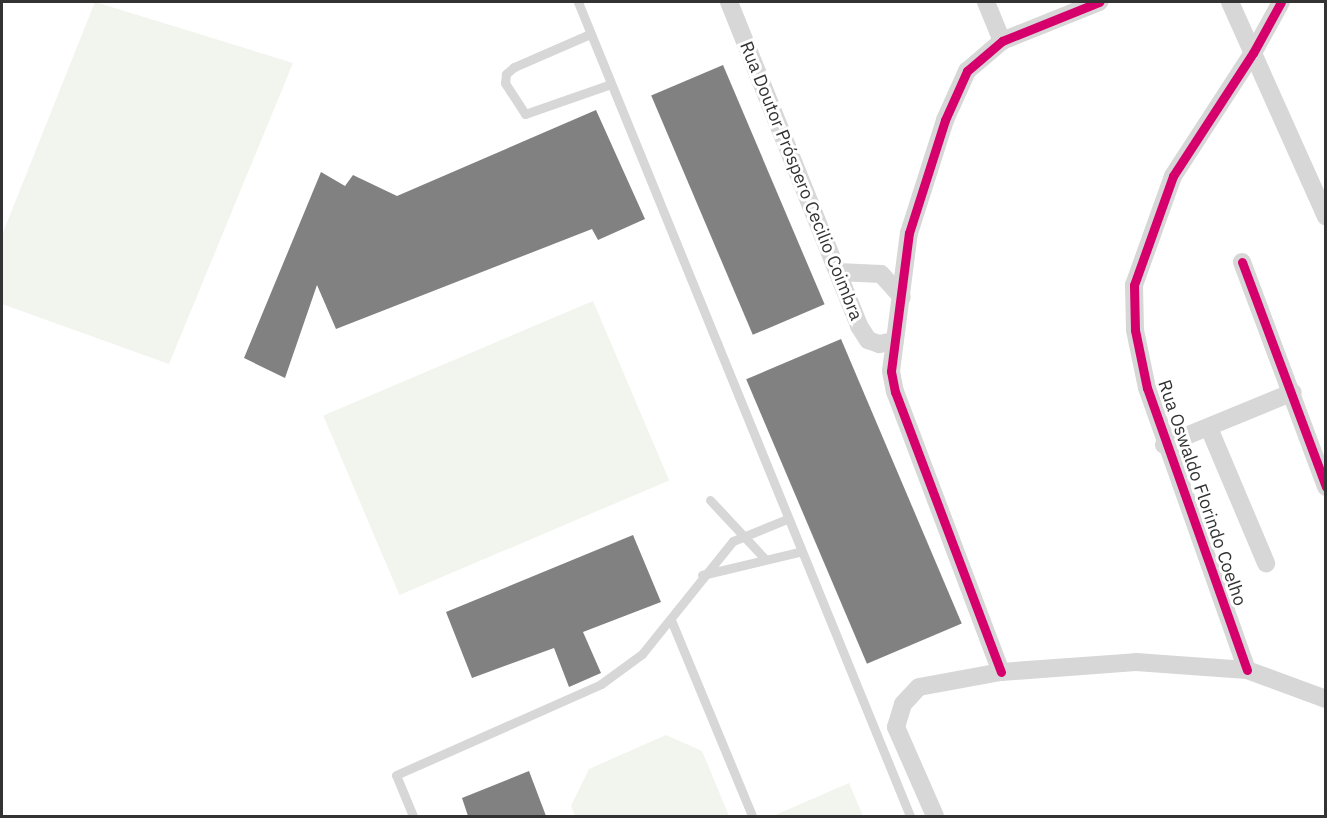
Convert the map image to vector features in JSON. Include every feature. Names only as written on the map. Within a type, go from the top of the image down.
[{"type":"street","name":"Rua Doutor Próspero Cecilio Coimbra","points":[[729,2],[838,272],[868,340],[879,344],[895,340]]},
{"type":"street","points":[[986,2],[1002,40]]},
{"type":"street","points":[[1001,672],[894,392],[891,371],[895,340],[916,200],[945,120],[967,71],[1002,40],[1099,2]]},
{"type":"street","points":[[1230,2],[1326,217]]},
{"type":"street","name":"Rua Oswaldo Florindo Coelho","points":[[1247,670],[1164,445],[1136,330],[1134,285],[1173,176],[1253,53],[1281,2]]},
{"type":"street","points":[[1242,262],[1293,393],[1326,487]]},
{"type":"street","points":[[838,272],[881,274],[902,297]]},
{"type":"street","points":[[1164,445],[1293,393]]},
{"type":"street","points":[[1209,428],[1266,563]]},
{"type":"street","points":[[935,816],[896,727],[903,704],[919,687],[1001,672],[1136,662],[1247,670],[1326,699]]},
{"type":"lane","points":[[578,2],[788,519],[799,552],[910,816]]},
{"type":"lane","points":[[590,34],[514,67],[506,74],[505,83],[525,114],[611,84]]},
{"type":"lane","points":[[710,500],[745,534],[764,558]]},
{"type":"lane","points":[[412,816],[396,775],[601,684],[642,654],[671,620],[702,575],[745,534],[788,519]]},
{"type":"lane","points":[[702,575],[764,558],[799,552]]},
{"type":"lane","points":[[671,620],[752,816]]},
{"type":"shaded area","points":[[95,2],[293,63],[169,364],[2,304],[2,235]]},
{"type":"shaded area","points":[[593,301],[669,480],[399,595],[323,415]]},
{"type":"shaded area","points":[[666,735],[702,751],[729,816],[575,816],[571,806],[589,769]]},
{"type":"shaded area","points":[[849,783],[863,816],[773,816]]},
{"type":"building","points":[[723,65],[825,304],[753,335],[651,95]]},
{"type":"building","points":[[596,110],[645,219],[598,240],[592,229],[336,329],[317,285],[285,378],[244,358],[321,172],[345,186],[353,175],[397,196]]},
{"type":"building","points":[[841,339],[962,623],[867,664],[746,379]]},
{"type":"building","points":[[633,535],[661,602],[583,632],[601,673],[569,687],[554,648],[472,678],[446,612]]},
{"type":"building","points":[[529,771],[546,816],[468,816],[462,798]]},
{"type":"cycle path","points":[[1001,672],[895,392],[891,371],[909,233],[945,120],[967,71],[1002,41],[1099,2]]},
{"type":"cycle path","points":[[1247,670],[1147,388],[1135,330],[1134,285],[1173,176],[1253,53],[1281,2]]},
{"type":"cycle path","points":[[1242,262],[1326,487]]}]
